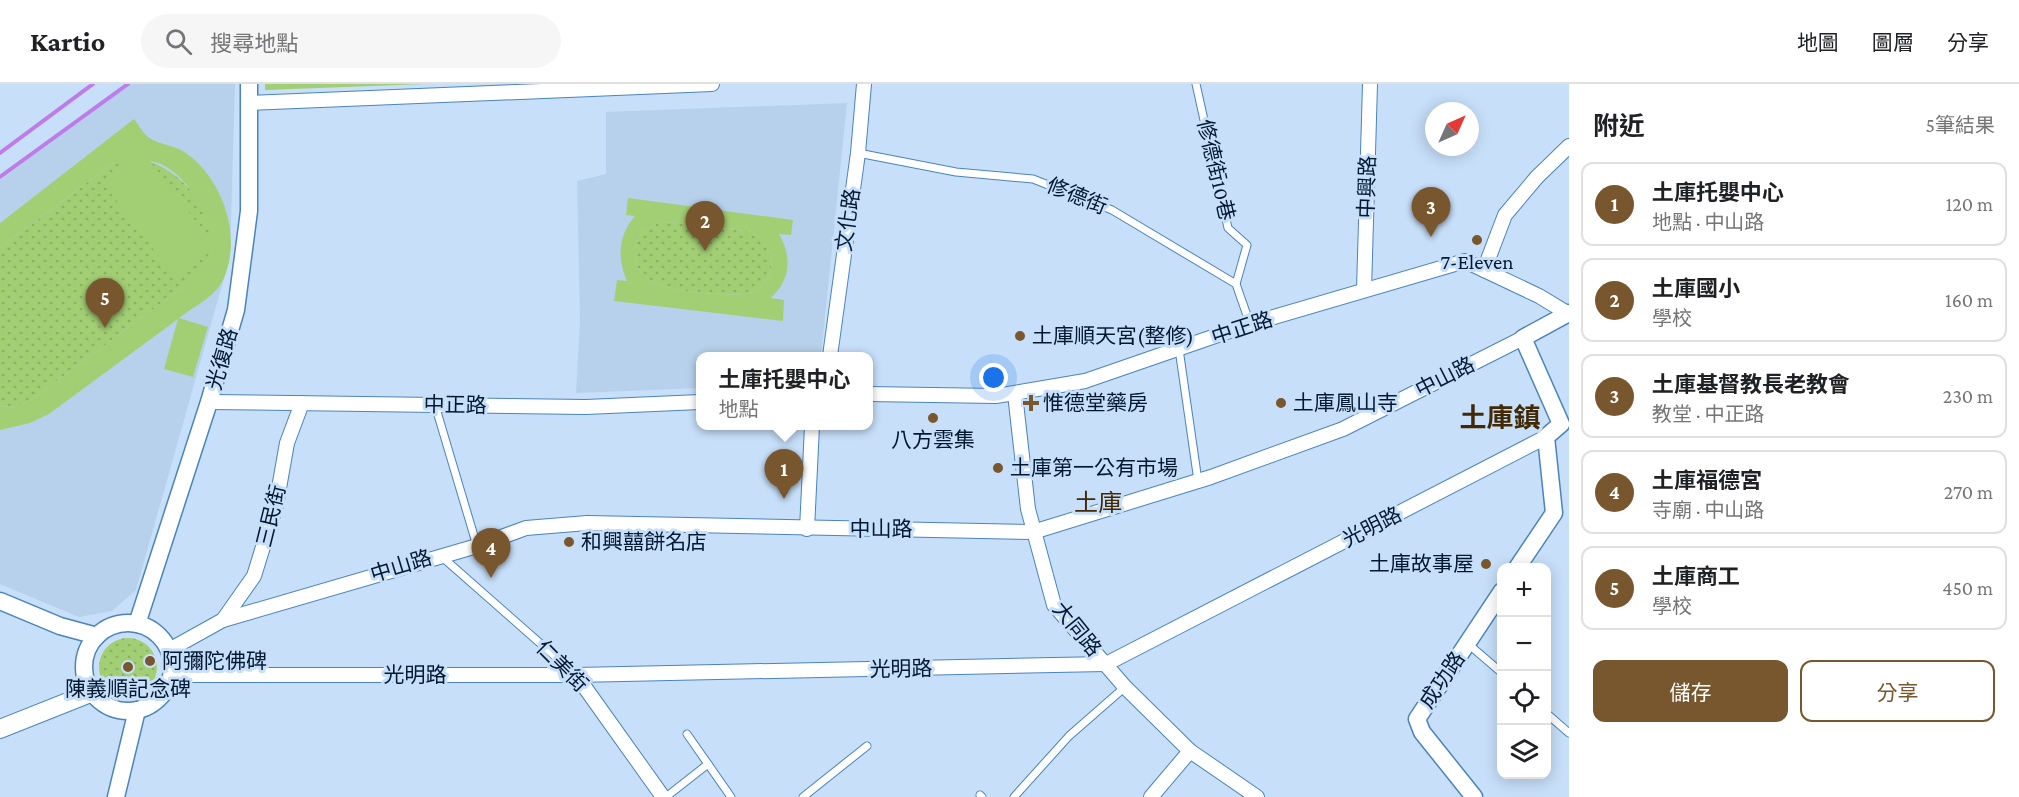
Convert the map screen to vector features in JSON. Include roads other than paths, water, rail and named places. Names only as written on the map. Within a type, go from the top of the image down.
[{"type":"main road","points":[[0,729],[93,692]]},
{"type":"street","name":"光復路","points":[[137,624],[209,402],[236,310],[249,211],[249,84]]},
{"type":"street","points":[[249,103],[712,84]]},
{"type":"street","name":"文化路","points":[[831,352],[858,153],[864,84]]},
{"type":"street","name":"中興路","points":[[1364,290],[1370,84]]},
{"type":"street","points":[[1484,270],[1505,214],[1537,177],[1569,146]]},
{"type":"street","name":"中正路","points":[[873,394],[996,396],[1085,381],[1250,324],[1465,261],[1568,313]]},
{"type":"street","name":"中山路","points":[[169,650],[223,620],[439,555],[478,547],[526,528],[587,523],[1033,532],[1198,482],[1343,429],[1568,313]]},
{"type":"street","points":[[1523,338],[1566,424]]},
{"type":"street","name":"大同路","points":[[1015,394],[1033,532],[1053,605],[1125,687],[1190,751],[1257,797]]},
{"type":"street","name":"中正路","points":[[209,402],[586,407],[696,402]]},
{"type":"street","name":"三民街","points":[[223,620],[254,576],[276,505],[286,444],[302,403]]},
{"type":"street","name":"光明路","points":[[172,675],[576,675],[1106,664],[1546,437],[1566,424]]},
{"type":"street","points":[[807,529],[813,430]]},
{"type":"street","points":[[1520,563],[1554,513],[1546,437]]},
{"type":"street","name":"成功路","points":[[1474,797],[1422,732],[1417,719],[1497,598]]},
{"type":"street","points":[[0,601],[60,626],[97,636]]},
{"type":"street","points":[[137,624],[150,629],[162,638],[169,650],[172,675],[160,698],[137,710],[112,708],[93,692],[86,678],[85,663],[88,649],[97,636],[115,625],[137,624]]},
{"type":"street","name":"仁美街","points":[[576,675],[665,797]]},
{"type":"street","points":[[116,797],[137,710]]},
{"type":"street","points":[[1151,797],[1190,751]]},
{"type":"lane","name":"修德街10巷","points":[[1196,84],[1228,228],[1247,245],[1236,284]]},
{"type":"lane","name":"修德街","points":[[858,153],[956,172],[1033,179],[1112,210],[1236,284]]},
{"type":"lane","points":[[1236,284],[1250,324]]},
{"type":"lane","points":[[1179,349],[1198,482]]},
{"type":"lane","points":[[435,405],[478,547]]},
{"type":"lane","name":"仁美街","points":[[439,555],[576,675]]},
{"type":"lane","points":[[1467,643],[1500,671]]},
{"type":"lane","points":[[1014,797],[1069,736],[1125,687]]},
{"type":"lane","points":[[1551,717],[1569,733]]},
{"type":"lane","points":[[687,734],[730,797]]},
{"type":"lane","points":[[803,797],[812,794],[867,746]]},
{"type":"lane","points":[[665,797],[708,764]]},
{"type":"waterway","points":[[0,153],[93,84]]},
{"type":"waterway","points":[[0,177],[128,84]]},
{"type":"place","name":"土庫基督教長老教會","points":[[1431,237]]},
{"type":"place","name":"7-Eleven","points":[[1477,240]]},
{"type":"place","name":"土庫國小","points":[[705,251]]},
{"type":"place","name":"土庫商工","points":[[105,328]]},
{"type":"place","name":"土庫順天宮(整修)","points":[[1020,336]]},
{"type":"place","name":"惟德堂藥房","points":[[1031,403]]},
{"type":"place","name":"土庫鳳山寺","points":[[1281,403]]},
{"type":"place","name":"八方雲集","points":[[933,418]]},
{"type":"place","name":"土庫第一公有市場","points":[[998,468]]},
{"type":"place","name":"土庫托嬰中心","points":[[784,499]]},
{"type":"place","name":"和興囍餅名店","points":[[569,542]]},
{"type":"place","name":"土庫故事屋","points":[[1486,564]]},
{"type":"place","name":"土庫福德宮","points":[[491,578]]},
{"type":"place","name":"阿彌陀佛碑","points":[[150,661]]},
{"type":"place","name":"陳義順記念碑","points":[[128,667]]},
{"type":"district","name":"土庫鎮","points":[[1500,418]]},
{"type":"district","name":"土庫","points":[[1098,503]]}]
